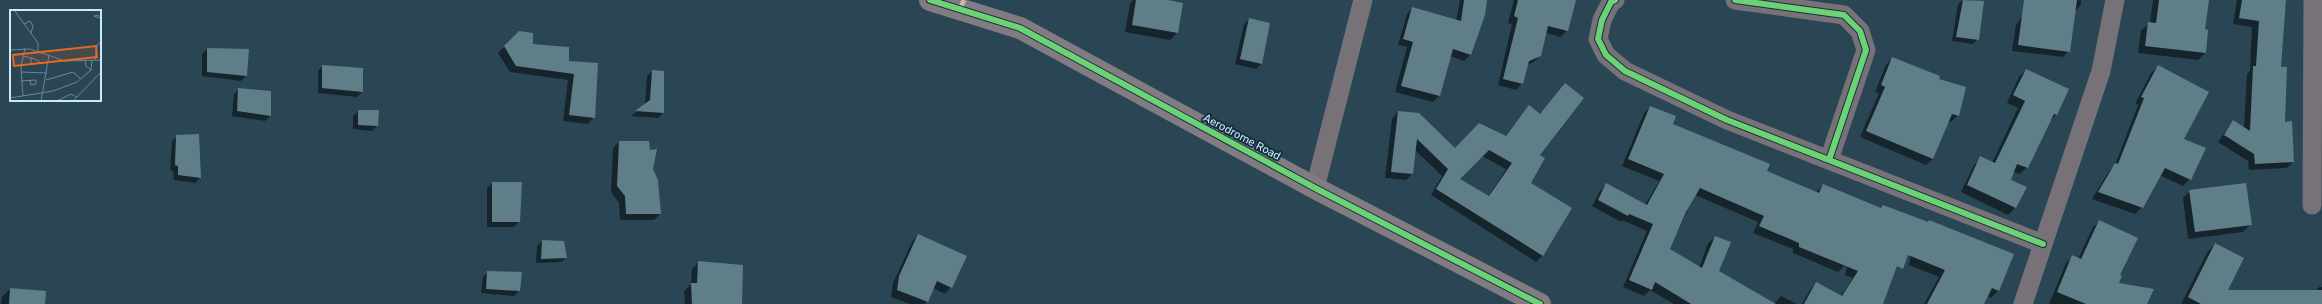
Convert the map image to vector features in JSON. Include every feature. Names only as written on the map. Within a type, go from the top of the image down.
[{"type":"street","name":"Aerodrome Road","points":[[930,0],[1020,28],[1315,188],[1540,304]]},
{"type":"street","points":[[1315,188],[1362,0]]},
{"type":"street","points":[[1615,0],[1611,2],[1602,20],[1598,39],[1606,55],[1625,71],[1727,120],[2043,244]]},
{"type":"street","points":[[1735,0],[1844,15],[1860,31],[1866,50],[1829,160]]},
{"type":"street","points":[[2023,304],[2101,72],[2115,0]]},
{"type":"street","points":[[2312,205],[2313,0]]},
{"type":"building","points":[[1136,0],[1168,0],[1183,3],[1178,33],[1132,25]]},
{"type":"building","points":[[1464,0],[1487,0],[1485,15],[1471,55],[1453,49],[1440,96],[1401,86],[1413,42],[1403,39],[1412,7],[1461,21]]},
{"type":"building","points":[[1518,0],[1576,0],[1568,31],[1548,26],[1541,56],[1529,61],[1523,84],[1503,79],[1518,18],[1514,16]]},
{"type":"building","points":[[1963,0],[1984,1],[1979,40],[1956,37]]},
{"type":"building","points":[[2024,0],[2077,0],[2070,52],[2018,45]]},
{"type":"building","points":[[2159,0],[2209,0],[2205,29],[2208,30],[2206,53],[2145,46],[2148,22],[2156,23]]},
{"type":"building","points":[[2242,0],[2286,0],[2281,67],[2287,67],[2285,122],[2292,121],[2294,162],[2255,164],[2254,154],[2224,135],[2233,120],[2250,131],[2253,66],[2256,66],[2259,21],[2239,18]]},
{"type":"building","points":[[1249,18],[1270,23],[1262,64],[1240,59]]},
{"type":"building","points":[[519,31],[533,33],[533,44],[569,47],[569,61],[598,63],[595,118],[569,115],[574,74],[516,66],[504,46]]},
{"type":"building","points":[[207,48],[249,49],[247,76],[207,72]]},
{"type":"building","points":[[1892,57],[1940,76],[1939,79],[1966,87],[1959,116],[1952,114],[1933,159],[1866,131],[1885,87],[1881,85]]},
{"type":"building","points":[[322,65],[363,68],[363,92],[322,88]]},
{"type":"building","points":[[2158,65],[2209,92],[2184,139],[2206,148],[2191,180],[2165,168],[2143,208],[2098,192],[2115,163],[2118,164],[2144,98],[2141,97]]},
{"type":"building","points":[[2026,69],[2069,89],[2057,115],[2054,114],[2028,168],[2017,164],[2011,180],[2027,187],[2016,208],[1967,185],[1980,156],[1995,163],[2025,101],[2013,95]]},
{"type":"building","points":[[652,70],[664,71],[664,113],[635,111],[650,100]]},
{"type":"building","points":[[1565,83],[1584,98],[1540,155],[1545,158],[1531,183],[1572,208],[1543,256],[1436,189],[1448,169],[1417,139],[1413,174],[1391,172],[1398,111],[1419,113],[1455,148],[1479,123],[1506,136],[1529,105],[1540,114]],"holes":[[[1489,150],[1512,163],[1489,196],[1460,179]]]},
{"type":"building","points":[[238,88],[271,91],[271,116],[237,111]]},
{"type":"building","points":[[1650,106],[1676,116],[1673,124],[1770,164],[1767,171],[1819,193],[1823,184],[1881,208],[1883,205],[1928,222],[1929,220],[2014,254],[1999,291],[1992,288],[1984,304],[1927,304],[1945,270],[1908,255],[1903,269],[1897,266],[1883,304],[1804,304],[1816,282],[1842,296],[1858,271],[1799,247],[1799,243],[1759,226],[1764,216],[1700,188],[1686,212],[1670,249],[1702,268],[1715,236],[1731,242],[1719,271],[1776,304],[1691,304],[1655,282],[1652,290],[1629,280],[1653,224],[1629,214],[1628,216],[1598,200],[1606,183],[1647,205],[1664,174],[1628,159]]},
{"type":"building","points":[[358,110],[379,110],[378,126],[358,125]]},
{"type":"building","points":[[199,134],[201,178],[178,175],[178,166],[175,165],[176,135]]},
{"type":"building","points":[[619,141],[649,141],[650,150],[657,149],[653,169],[658,180],[661,214],[626,214],[625,196],[617,186]]},
{"type":"building","points":[[492,182],[522,182],[520,222],[492,222]]},
{"type":"building","points":[[2246,183],[2252,225],[2195,232],[2189,190]]},
{"type":"building","points":[[2099,220],[2138,238],[2120,275],[2122,276],[2119,283],[2154,289],[2147,304],[2086,304],[2057,292],[2072,255],[2081,259]]},
{"type":"building","points":[[918,234],[967,256],[952,288],[937,281],[928,302],[897,290],[899,276]]},
{"type":"building","points":[[542,240],[564,241],[567,258],[541,259]]},
{"type":"building","points":[[2215,243],[2244,258],[2228,290],[2322,290],[2322,304],[2201,304],[2188,297]]},
{"type":"building","points":[[698,261],[743,265],[742,304],[692,304],[691,283],[697,283]]},
{"type":"building","points":[[487,271],[522,272],[520,291],[486,289]]},
{"type":"building","points":[[10,288],[46,291],[45,304],[9,304]]},
{"type":"marked path","points":[[960,9],[964,0]]},
{"type":"cycle path","points":[[930,0],[1020,28],[1315,188],[1540,304]]},
{"type":"cycle path","points":[[1615,0],[1611,2],[1602,20],[1598,39],[1606,55],[1625,71],[1727,120],[2043,244]]},
{"type":"cycle path","points":[[1735,0],[1844,15],[1860,31],[1866,50],[1829,160]]}]
